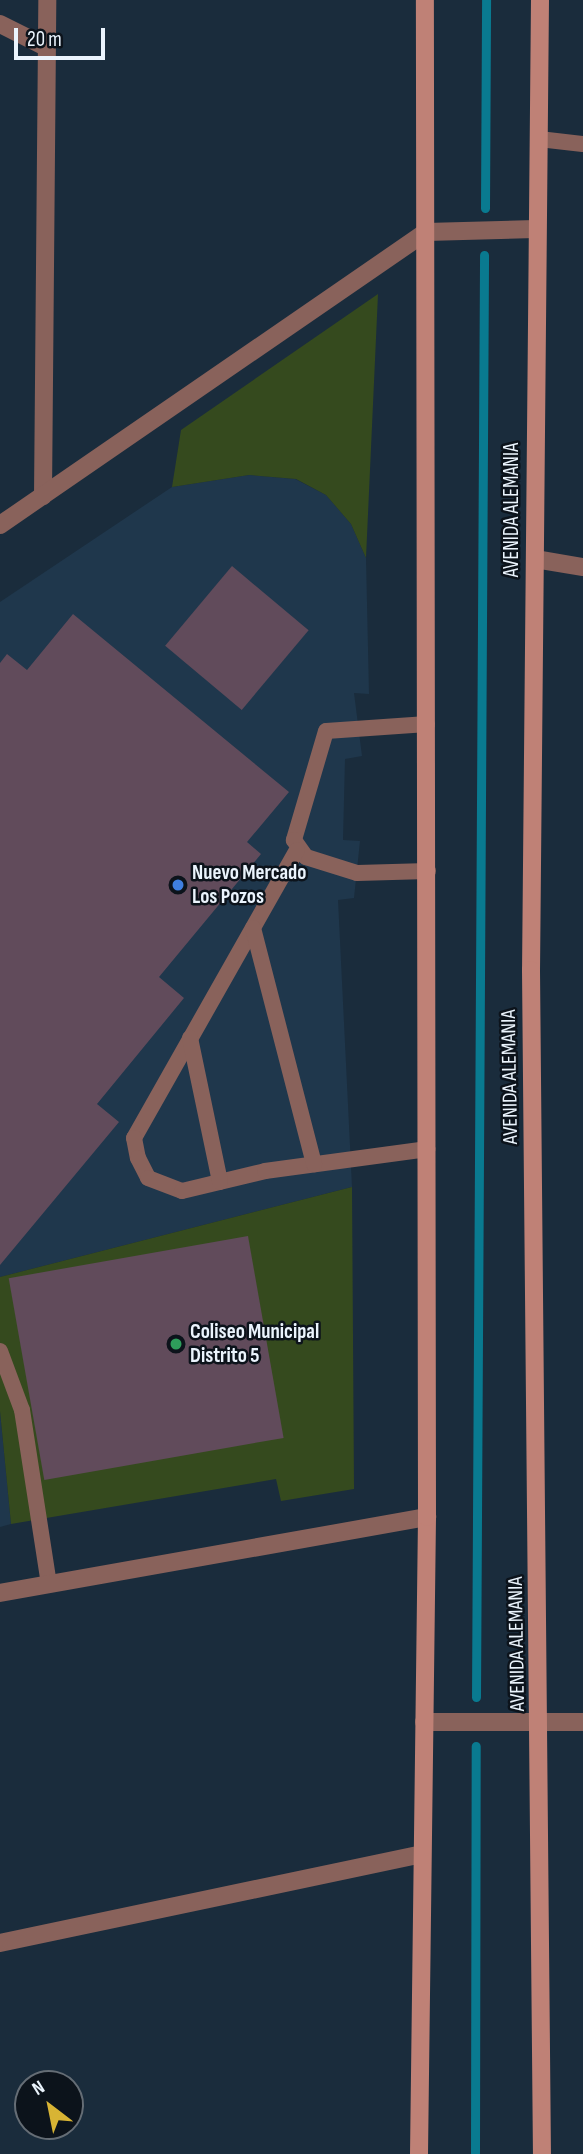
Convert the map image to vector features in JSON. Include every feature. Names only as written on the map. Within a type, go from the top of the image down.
[{"type":"main road","points":[[419,2154],[419,1854],[427,1517],[425,0]]},
{"type":"main road","name":"AVENIDA ALEMANIA","points":[[540,0],[535,229],[531,970],[541,1720],[542,2154]]},
{"type":"street","points":[[43,496],[47,0]]},
{"type":"street","points":[[0,24],[46,47]]},
{"type":"street","points":[[0,524],[426,232],[535,229]]},
{"type":"street","points":[[535,559],[583,567]]},
{"type":"street","points":[[0,1593],[427,1517]]},
{"type":"street","points":[[424,1722],[583,1722]]},
{"type":"street","points":[[0,1943],[419,1854]]},
{"type":"lane","points":[[539,139],[583,144]]},
{"type":"lane","points":[[427,724],[326,731],[294,840],[297,850],[134,1138],[148,1178],[160,1186],[182,1191],[314,1164],[428,1149]]},
{"type":"lane","points":[[297,850],[357,873],[428,870]]},
{"type":"lane","points":[[253,928],[314,1164]]},
{"type":"lane","points":[[190,1038],[220,1182]]},
{"type":"lane","points":[[0,1351],[22,1410],[49,1584]]},
{"type":"shaded area","name":"Nuevo Mercado Los Pozos","points":[[249,475],[295,479],[326,495],[351,524],[366,558],[369,694],[354,693],[362,756],[345,759],[343,840],[360,841],[354,898],[338,900],[352,1187],[0,1277],[0,602],[172,487]]},
{"type":"shaded area","points":[[0,1411],[11,1524],[0,1527]]},
{"type":"green space","points":[[378,294],[366,558],[351,524],[326,495],[296,479],[249,475],[172,487],[181,430]]},
{"type":"green space","name":"Coliseo Municipal Distrito 5","points":[[352,1187],[354,1489],[281,1501],[276,1479],[11,1524],[0,1411],[0,1277]]},
{"type":"building","points":[[232,566],[309,630],[242,710],[165,646]]},
{"type":"building","points":[[73,614],[289,792],[247,842],[261,854],[159,977],[184,998],[97,1104],[119,1122],[0,1265],[0,663],[7,654],[27,670]]},
{"type":"building","points":[[248,1236],[284,1438],[44,1480],[9,1278]]},
{"type":"waterway","points":[[485,208],[486,0]]},
{"type":"waterway","points":[[476,1697],[484,255]]},
{"type":"waterway","points":[[475,2154],[476,1746]]},
{"type":"place","name":"Nuevo Mercado Los Pozos","points":[[178,885]]},
{"type":"place","name":"Coliseo Municipal Distrito 5","points":[[176,1344]]}]
